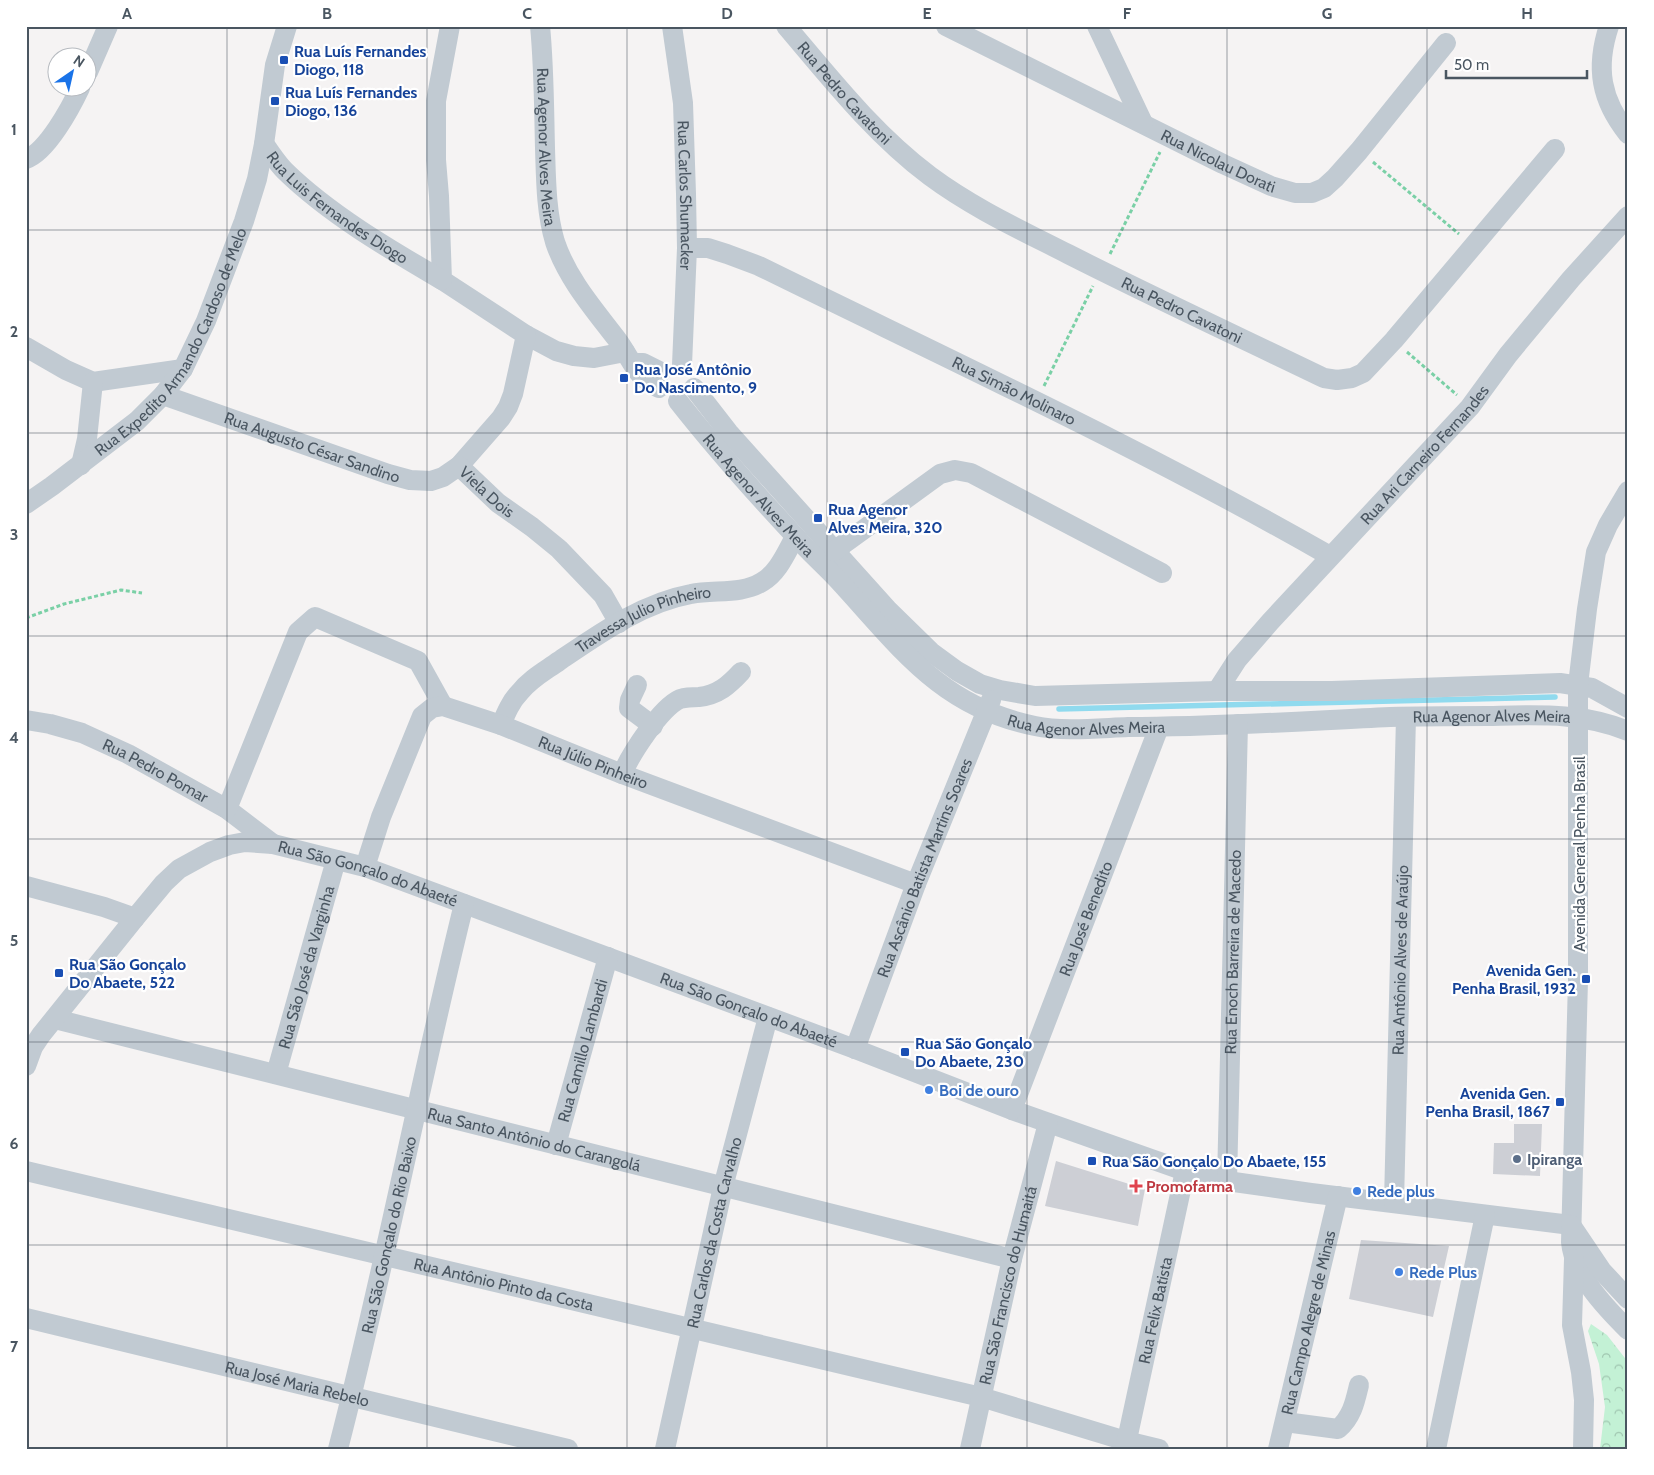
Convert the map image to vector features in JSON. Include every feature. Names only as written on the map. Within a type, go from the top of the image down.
[{"type":"street","points":[[98,49],[108,26]]},
{"type":"street","name":"Rua Luis Fernandes Diogo","points":[[287,26],[275,65],[264,144],[285,170],[318,199],[390,249],[556,352],[594,358],[629,358]]},
{"type":"street","points":[[442,280],[436,160],[436,101],[450,26]]},
{"type":"street","name":"Rua Agenor Alves Meira","points":[[540,26],[546,180],[550,220],[555,242],[565,266],[588,303],[618,340],[636,371],[642,377],[660,380]]},
{"type":"street","name":"Rua Carlos Shumacker","points":[[672,26],[682,103],[687,248],[682,365]]},
{"type":"street","name":"Rua Pedro Cavatoni","points":[[786,26],[835,85],[889,142],[930,176],[978,208],[1102,271],[1324,378],[1337,380],[1352,378],[1363,373],[1394,340],[1555,149]]},
{"type":"street","name":"Rua Nicolau Dorati","points":[[946,26],[1224,164],[1271,186],[1295,193],[1312,193],[1324,188],[1360,151],[1446,43]]},
{"type":"street","points":[[1097,26],[1143,123]]},
{"type":"street","points":[[1609,26],[1602,54],[1601,74],[1608,104],[1628,134]]},
{"type":"street","points":[[26,159],[42,148],[74,98]]},
{"type":"street","name":"Rua Expedito Armando Cardoso de Melo","points":[[26,504],[81,465],[137,420],[163,396],[183,368],[206,321],[244,221],[257,179],[264,144]]},
{"type":"street","name":"Rua Ari Carneiro Fernandes","points":[[1217,691],[1237,660],[1251,644],[1330,556],[1470,407],[1508,355],[1571,279],[1628,216]]},
{"type":"street","name":"Rua Simão Molinaro","points":[[687,248],[708,248],[759,266],[1245,507],[1330,556]]},
{"type":"street","name":"Viela Dois","points":[[526,335],[513,394],[508,407],[459,466],[498,504],[532,527],[559,549],[603,595],[619,623]]},
{"type":"street","points":[[26,348],[59,367],[93,382],[183,368]]},
{"type":"street","points":[[671,365],[682,365],[688,368],[694,377],[694,388],[690,395],[678,401],[666,397],[660,380],[671,365]]},
{"type":"street","points":[[81,465],[87,439],[93,382]]},
{"type":"street","name":"Rua Agenor Alves Meira","points":[[694,388],[728,433],[888,610],[931,652],[956,671],[980,684],[1036,696],[1217,691],[1332,691],[1560,683],[1592,688],[1628,708]]},
{"type":"street","name":"Rua Augusto César Sandino","points":[[163,396],[410,480],[431,481],[443,477],[459,466]]},
{"type":"street","name":"Rua Agenor Alves Meira","points":[[678,401],[795,537],[838,580],[880,628],[924,672],[943,687],[987,712],[1016,722],[1039,727],[1159,727],[1406,717],[1558,715],[1610,724],[1628,732]]},
{"type":"street","points":[[834,550],[940,474],[954,470],[970,473],[1162,573]]},
{"type":"street","name":"Avenida General Penha Brasil","points":[[1628,491],[1608,525],[1596,552],[1586,609],[1578,685],[1578,980],[1572,1225],[1574,1260],[1593,1290],[1628,1330]]},
{"type":"street","name":"Travessa Julio Pinheiro","points":[[501,725],[512,702],[528,683],[580,647],[639,611],[667,599],[693,593],[722,592],[748,588],[761,583],[773,574],[795,537]]},
{"type":"street","points":[[227,809],[298,632],[315,617],[418,661],[443,706],[432,708],[422,716],[381,817],[365,867]]},
{"type":"street","points":[[622,774],[644,738],[666,711],[679,700],[717,692],[728,686],[741,672]]},
{"type":"street","points":[[637,685],[630,700],[629,708],[653,726]]},
{"type":"street","name":"Rua Ascânio Batista Martins Soares","points":[[855,1050],[916,884],[987,712],[995,688]]},
{"type":"street","points":[[1036,696],[1039,727]]},
{"type":"street","name":"Rua Júlio Pinheiro","points":[[443,706],[501,725],[622,774],[916,884]]},
{"type":"street","name":"Rua Antônio Alves de Araújo","points":[[1394,1202],[1406,717]]},
{"type":"street","name":"Rua Pedro Pomar","points":[[26,720],[50,724],[82,733],[128,754],[227,809],[273,844]]},
{"type":"street","name":"Rua Enoch Barreira de Macedo","points":[[1227,1180],[1238,724]]},
{"type":"street","name":"Rua José Benedito","points":[[1012,1110],[1159,727]]},
{"type":"street","name":"Rua São Gonçalo do Abaeté","points":[[26,1066],[30,1046],[55,1019],[164,883],[179,869],[210,852],[237,843],[273,844],[365,867],[1012,1110],[1185,1171],[1227,1180],[1338,1196],[1572,1225]]},
{"type":"street","name":"Rua São José da Varginha","points":[[276,1074],[336,860]]},
{"type":"street","points":[[26,886],[104,907],[135,918]]},
{"type":"street","name":"Rua São Gonçalo do Rio Baixo","points":[[338,1449],[385,1256],[416,1110],[464,904]]},
{"type":"street","name":"Rua Camillo Lambardi","points":[[556,1145],[608,957]]},
{"type":"street","name":"Rua Carlos da Costa Carvalho","points":[[665,1449],[723,1187],[768,1017]]},
{"type":"street","name":"Rua Santo Antônio do Carangolá","points":[[55,1019],[1012,1259]]},
{"type":"street","name":"Rua São Francisco do Humaitá","points":[[970,1449],[1012,1259],[1048,1123]]},
{"type":"street","name":"Rua Antônio Pinto da Costa","points":[[26,1171],[981,1398],[1126,1445],[1159,1449]]},
{"type":"street","name":"Rua Felix Batista","points":[[1126,1445],[1185,1171]]},
{"type":"street","name":"Rua Campo Alegre de Minas","points":[[1278,1449],[1338,1196]]},
{"type":"street","points":[[1436,1449],[1485,1215]]},
{"type":"street","points":[[1572,1225],[1602,1271],[1628,1299]]},
{"type":"street","points":[[1574,1260],[1572,1326],[1581,1372],[1584,1400],[1583,1449]]},
{"type":"street","name":"Rua José Maria Rebelo","points":[[26,1318],[568,1449]]},
{"type":"street","points":[[1285,1422],[1338,1429],[1345,1423],[1352,1412],[1359,1385]]},
{"type":"path","points":[[1360,151],[1473,246]]},
{"type":"path","points":[[1394,340],[1470,407]]},
{"type":"path","points":[[26,618],[64,604],[120,590],[142,593]]},
{"type":"green space","points":[[1591,1324],[1607,1335],[1628,1362],[1628,1449],[1600,1449],[1605,1407],[1599,1364],[1588,1331]]},
{"type":"building","name":"Ipiranga","points":[[1514,1124],[1542,1124],[1540,1176],[1493,1174],[1494,1143],[1514,1143]]},
{"type":"building","points":[[1056,1161],[1145,1189],[1138,1226],[1045,1206]]},
{"type":"building","name":"Rede Plus","points":[[1361,1240],[1449,1246],[1433,1317],[1349,1299]]},
{"type":"waterway","points":[[1059,709],[1555,697]]},
{"type":"place","name":"Rua Luís Fernandes Diogo, 118","points":[[284,60]]},
{"type":"place","name":"Rua Luís Fernandes Diogo, 136","points":[[275,101]]},
{"type":"place","name":"Rua José Antônio Do Nascimento, 9","points":[[624,378]]},
{"type":"place","name":"Rua Agenor Alves Meira, 320","points":[[818,518]]},
{"type":"place","name":"Rua São Gonçalo Do Abaete, 522","points":[[59,973]]},
{"type":"place","name":"Avenida Gen. Penha Brasil, 1932","points":[[1586,979]]},
{"type":"place","name":"Rua São Gonçalo Do Abaete, 230","points":[[905,1052]]},
{"type":"place","name":"Boi de ouro","points":[[929,1090]]},
{"type":"place","name":"Avenida Gen. Penha Brasil, 1867","points":[[1560,1102]]},
{"type":"place","name":"Ipiranga","points":[[1517,1159]]},
{"type":"place","name":"Rua São Gonçalo Do Abaete, 155","points":[[1092,1161]]},
{"type":"place","name":"Promofarma","points":[[1136,1186]]},
{"type":"place","name":"Rede plus","points":[[1357,1191]]},
{"type":"place","name":"Rede Plus","points":[[1399,1272]]}]
